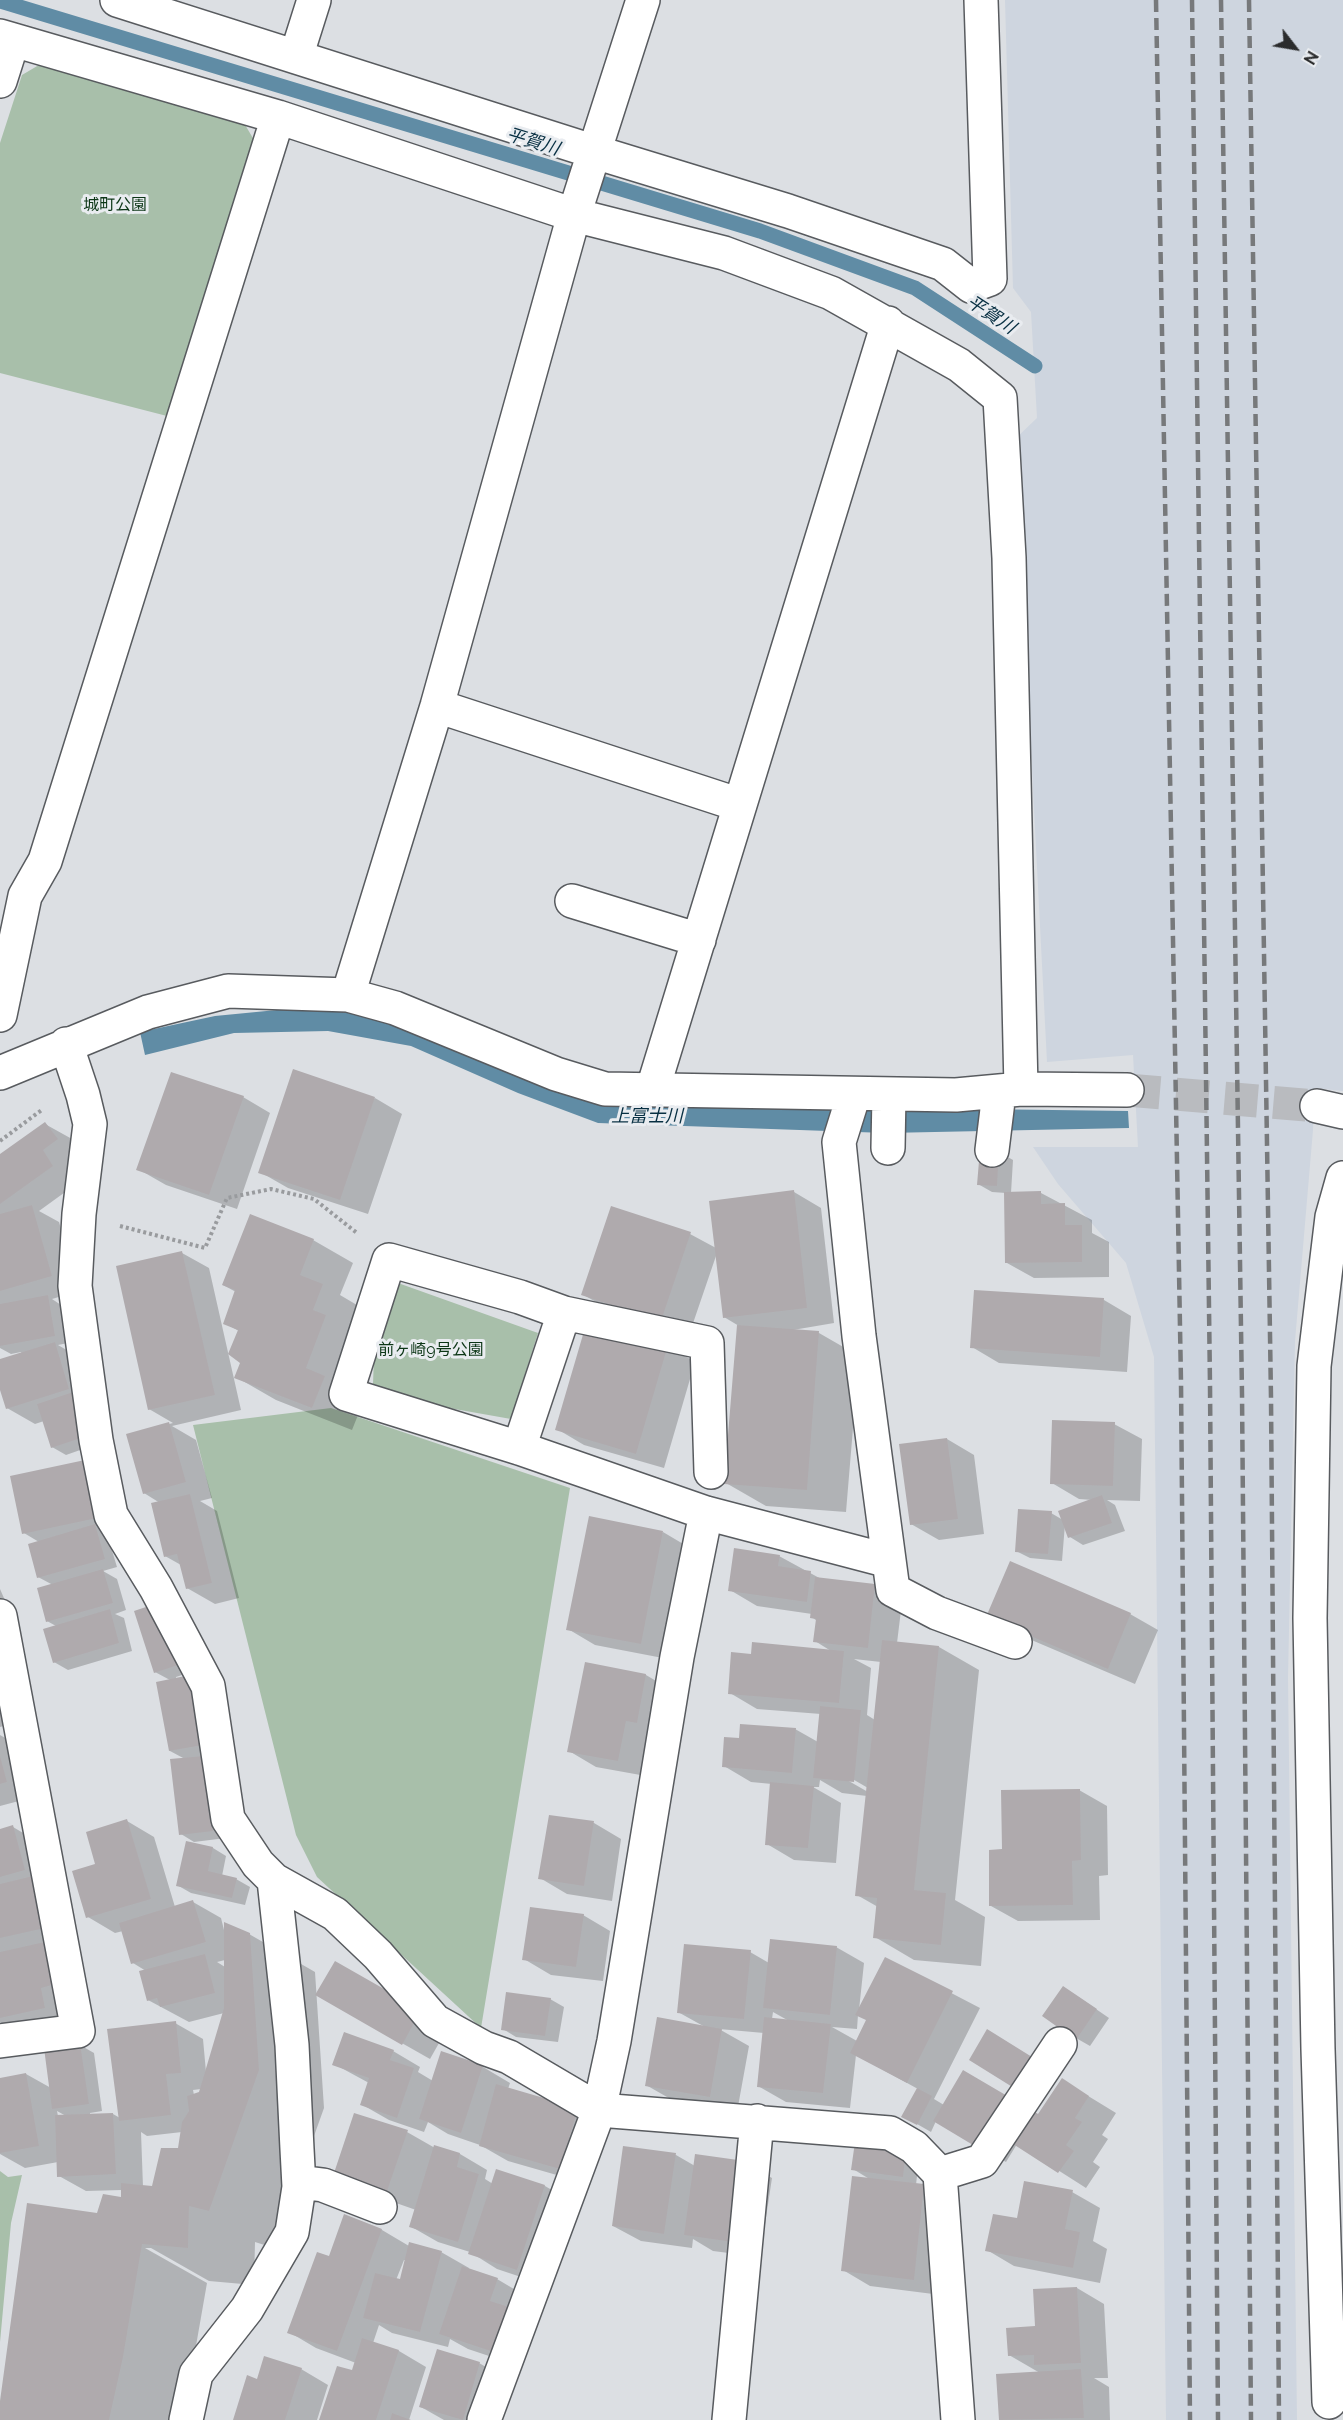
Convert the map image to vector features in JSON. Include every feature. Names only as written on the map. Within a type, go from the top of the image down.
[{"type":"street","points":[[117,0],[595,152],[789,211],[943,264],[971,286],[990,279],[981,0]]},
{"type":"street","points":[[297,57],[314,0]]},
{"type":"street","points":[[348,995],[437,706],[574,215],[643,0]]},
{"type":"street","points":[[0,81],[7,38],[278,117],[574,215],[724,253],[831,293],[959,365],[1000,398],[1010,592],[1006,1093],[992,1150]]},
{"type":"street","points":[[0,1014],[25,896],[45,861],[278,117]]},
{"type":"street","points":[[653,1088],[888,323]]},
{"type":"street","points":[[437,706],[740,805]]},
{"type":"street","points":[[572,901],[699,940]]},
{"type":"street","points":[[0,1073],[148,1011],[228,991],[348,995],[395,1008],[556,1074],[605,1089],[653,1088],[889,1096],[1127,1090]]},
{"type":"street","points":[[66,1044],[90,1124],[79,1214],[75,1286],[96,1440],[111,1515],[167,1607],[208,1686],[228,1819],[258,1863],[274,1880],[335,1914],[378,1955],[435,2021],[484,2048],[509,2057],[599,2110],[890,2133],[914,2147],[940,2174],[958,2420]]},
{"type":"street","points":[[854,1094],[839,1142],[860,1336],[893,1590],[937,1613],[1015,1642]]},
{"type":"street","points":[[888,1148],[889,1096]]},
{"type":"street","points":[[1334,2409],[1318,2037],[1310,1618],[1314,1366],[1332,1217],[1343,1178]]},
{"type":"street","points":[[711,1472],[703,1409],[708,1343],[564,1313],[520,1297],[389,1260],[346,1394],[519,1448],[706,1513],[889,1561]]},
{"type":"street","points":[[519,1448],[564,1313]]},
{"type":"street","points":[[484,2420],[599,2110],[614,2041],[675,1669],[706,1513]]},
{"type":"street","points":[[0,1616],[78,2031],[0,2041]]},
{"type":"street","points":[[186,2420],[196,2374],[247,2309],[292,2232],[299,2182],[292,2045],[274,1880]]},
{"type":"street","points":[[940,2174],[982,2160],[1060,2044]]},
{"type":"street","points":[[729,2420],[757,2121]]},
{"type":"street","points":[[299,2182],[323,2185],[380,2207]]},
{"type":"path","points":[[0,1141],[52,1102],[83,1095]]},
{"type":"path","points":[[79,1214],[206,1248],[227,1198],[271,1189],[314,1199],[389,1260]]},
{"type":"shaded area","points":[[1005,0],[1343,0],[1343,1091],[1314,1088],[1313,1130],[1295,1341],[1288,1678],[1297,2420],[1166,2420],[1154,1357],[1126,1263],[1058,1184],[1033,1147],[1138,1147],[1133,1055],[1047,1062],[1015,439],[1037,418],[1031,312],[1013,288]]},
{"type":"green space","name":"城町公園","points":[[44,62],[244,123],[257,145],[167,416],[0,373],[0,143],[22,75]]},
{"type":"green space","name":"前ヶ崎9号公園","points":[[398,1283],[538,1333],[511,1419],[432,1405],[373,1384],[375,1329]]},
{"type":"green space","points":[[331,1408],[570,1488],[481,2028],[317,1877],[296,1835],[193,1425]]},
{"type":"green space","points":[[0,2171],[8,2177],[22,2175],[11,2223],[0,2342]]},
{"type":"water","name":"上富士川","points":[[287,1009],[326,1009],[387,1020],[599,1104],[1128,1111],[1129,1128],[886,1133],[598,1123],[518,1093],[411,1046],[328,1031],[234,1033],[145,1055],[140,1032],[215,1016]]},
{"type":"building","points":[[293,1069],[375,1097],[340,1200],[258,1173]]},
{"type":"building","points":[[171,1072],[244,1096],[209,1195],[136,1170]]},
{"type":"building","points":[[45,1122],[58,1139],[43,1150],[53,1166],[0,1204],[0,1154]]},
{"type":"building","points":[[980,1149],[999,1150],[997,1186],[977,1185]]},
{"type":"building","points":[[794,1190],[807,1308],[723,1318],[709,1201]]},
{"type":"building","points":[[1041,1191],[1041,1204],[1065,1203],[1065,1225],[1082,1225],[1082,1262],[1005,1263],[1004,1192]]},
{"type":"building","points":[[32,1205],[52,1276],[0,1291],[0,1214]]},
{"type":"building","points":[[611,1206],[691,1232],[661,1321],[581,1295]]},
{"type":"building","points":[[250,1214],[314,1239],[300,1275],[323,1284],[313,1310],[326,1315],[306,1368],[325,1376],[312,1408],[234,1378],[240,1363],[228,1354],[238,1330],[223,1324],[235,1290],[222,1285]]},
{"type":"building","points":[[182,1251],[215,1395],[148,1410],[116,1266]]},
{"type":"building","points":[[974,1290],[1104,1298],[1100,1357],[970,1348]]},
{"type":"building","points":[[48,1295],[55,1336],[0,1346],[0,1304]]},
{"type":"building","points":[[587,1321],[668,1345],[636,1454],[555,1430]]},
{"type":"building","points":[[737,1325],[819,1331],[807,1490],[724,1484]]},
{"type":"building","points":[[55,1342],[69,1389],[6,1409],[0,1390],[0,1359]]},
{"type":"building","points":[[73,1392],[87,1436],[51,1448],[37,1404]]},
{"type":"building","points":[[1052,1420],[1115,1422],[1113,1486],[1050,1484]]},
{"type":"building","points":[[169,1422],[186,1482],[143,1494],[126,1434]]},
{"type":"building","points":[[947,1438],[958,1519],[910,1525],[899,1444]]},
{"type":"building","points":[[85,1460],[97,1518],[22,1534],[10,1476]]},
{"type":"building","points":[[190,1494],[212,1583],[186,1589],[177,1554],[164,1557],[151,1503]]},
{"type":"building","points":[[1102,1495],[1112,1523],[1068,1538],[1058,1511]]},
{"type":"building","points":[[1018,1509],[1052,1511],[1048,1554],[1015,1552]]},
{"type":"building","points":[[589,1516],[663,1531],[641,1644],[566,1630]]},
{"type":"building","points":[[95,1524],[105,1559],[37,1578],[28,1544]]},
{"type":"building","points":[[734,1548],[780,1555],[778,1566],[811,1571],[807,1602],[728,1591]]},
{"type":"building","points":[[1010,1561],[1131,1613],[1108,1669],[986,1617]]},
{"type":"building","points":[[103,1569],[113,1603],[46,1622],[37,1588]]},
{"type":"building","points":[[815,1577],[875,1584],[868,1648],[813,1642],[816,1619],[810,1618]]},
{"type":"building","points":[[158,1603],[178,1665],[154,1673],[134,1611]]},
{"type":"building","points":[[110,1609],[119,1643],[53,1663],[43,1629]]},
{"type":"building","points":[[882,1640],[939,1646],[914,1890],[946,1893],[941,1945],[873,1938],[877,1898],[855,1896]]},
{"type":"building","points":[[752,1642],[844,1651],[839,1703],[728,1694],[731,1652],[751,1654]]},
{"type":"building","points":[[585,1662],[646,1674],[637,1723],[626,1721],[618,1761],[567,1752]]},
{"type":"building","points":[[195,1674],[208,1744],[169,1751],[156,1682]]},
{"type":"building","points":[[820,1706],[861,1710],[854,1782],[813,1778]]},
{"type":"building","points":[[740,1724],[796,1728],[792,1773],[722,1767],[724,1737],[739,1738]]},
{"type":"building","points":[[0,1756],[7,1782],[0,1784]]},
{"type":"building","points":[[204,1756],[213,1831],[179,1835],[170,1759]]},
{"type":"building","points":[[770,1782],[814,1786],[808,1848],[765,1845]]},
{"type":"building","points":[[1080,1789],[1081,1860],[1072,1861],[1073,1905],[989,1906],[989,1850],[1002,1849],[1001,1790]]},
{"type":"building","points":[[549,1815],[594,1821],[584,1886],[538,1879]]},
{"type":"building","points":[[127,1819],[151,1899],[86,1918],[72,1871],[95,1864],[86,1832]]},
{"type":"building","points":[[13,1825],[25,1870],[0,1877],[0,1829]]},
{"type":"building","points":[[186,1841],[213,1847],[208,1871],[237,1878],[232,1898],[176,1886]]},
{"type":"building","points":[[33,1876],[45,1928],[0,1938],[0,1884]]},
{"type":"building","points":[[193,1900],[206,1942],[131,1964],[119,1923]]},
{"type":"building","points":[[530,1907],[584,1914],[576,1967],[522,1960]]},
{"type":"building","points":[[224,1922],[250,1933],[259,2070],[209,2211],[189,2206],[188,2248],[142,2244],[123,2357],[109,2420],[0,2420],[0,2401],[27,2203],[97,2213],[103,2194],[121,2197],[121,2183],[152,2186],[161,2148],[178,2148],[182,2122],[189,2111],[187,2096],[199,2092],[224,2008]]},
{"type":"building","points":[[770,1939],[837,1946],[830,2015],[763,2008]]},
{"type":"building","points":[[49,1941],[59,1983],[41,1988],[45,2008],[0,2018],[0,1952]]},
{"type":"building","points":[[684,1944],[751,1950],[744,2019],[677,2013]]},
{"type":"building","points":[[205,1954],[215,1993],[160,2007],[157,1998],[147,2001],[139,1971]]},
{"type":"building","points":[[885,1957],[953,1991],[907,2083],[850,2053],[866,2020],[855,2015]]},
{"type":"building","points":[[335,1961],[421,2010],[402,2045],[315,1995]]},
{"type":"building","points":[[1063,1986],[1097,2009],[1076,2040],[1042,2016]]},
{"type":"building","points":[[506,1992],[551,1998],[545,2036],[501,2030]]},
{"type":"building","points":[[657,2017],[722,2029],[710,2097],[645,2086]]},
{"type":"building","points":[[764,2017],[831,2024],[823,2093],[757,2087]]},
{"type":"building","points":[[176,2021],[181,2073],[166,2074],[171,2115],[119,2121],[107,2029]]},
{"type":"building","points":[[987,2029],[1032,2057],[1014,2088],[969,2060]]},
{"type":"building","points":[[344,2032],[394,2050],[390,2060],[414,2068],[397,2118],[360,2105],[369,2078],[332,2065]]},
{"type":"building","points":[[80,2043],[89,2104],[52,2109],[44,2048]]},
{"type":"building","points":[[441,2051],[483,2065],[461,2133],[419,2119]]},
{"type":"building","points":[[963,2070],[1009,2097],[978,2148],[933,2121]]},
{"type":"building","points":[[26,2073],[39,2146],[0,2153],[0,2078]]},
{"type":"building","points":[[1062,2078],[1089,2096],[1075,2118],[1082,2122],[1066,2145],[1074,2151],[1058,2173],[1010,2142],[1032,2110],[1038,2114]]},
{"type":"building","points":[[496,2084],[578,2108],[560,2169],[479,2146]]},
{"type":"building","points":[[917,2088],[932,2096],[917,2125],[901,2117]]},
{"type":"building","points":[[113,2113],[116,2174],[57,2177],[55,2115]]},
{"type":"building","points":[[354,2113],[408,2130],[386,2194],[333,2176]]},
{"type":"building","points":[[855,2142],[906,2149],[903,2177],[851,2170]]},
{"type":"building","points":[[434,2145],[460,2153],[457,2167],[479,2174],[458,2242],[409,2227]]},
{"type":"building","points":[[623,2146],[676,2153],[664,2234],[612,2226]]},
{"type":"building","points":[[695,2154],[745,2161],[733,2242],[684,2235]]},
{"type":"building","points":[[496,2169],[545,2185],[517,2270],[468,2254]]},
{"type":"building","points":[[852,2176],[924,2184],[914,2280],[841,2271]]},
{"type":"building","points":[[1024,2181],[1073,2190],[1065,2229],[1080,2232],[1073,2268],[985,2251],[993,2214],[1017,2218]]},
{"type":"building","points":[[344,2214],[382,2229],[337,2351],[287,2333],[317,2252],[329,2256]]},
{"type":"building","points":[[409,2242],[442,2251],[420,2332],[363,2318],[375,2273],[400,2279]]},
{"type":"building","points":[[462,2266],[498,2278],[490,2301],[509,2307],[494,2352],[439,2334]]},
{"type":"building","points":[[1077,2287],[1081,2363],[1034,2365],[1034,2355],[1008,2356],[1006,2328],[1035,2326],[1033,2289]]},
{"type":"building","points":[[362,2338],[399,2350],[376,2420],[319,2420],[337,2366],[352,2370]]},
{"type":"building","points":[[437,2349],[480,2362],[463,2420],[419,2407]]},
{"type":"building","points":[[264,2356],[302,2368],[285,2420],[233,2420],[247,2375],[257,2379]]},
{"type":"building","points":[[1081,2369],[1084,2418],[999,2420],[996,2374]]},
{"type":"building","points":[[392,2413],[411,2420],[390,2420]]},
{"type":"waterway","name":"平賀川","points":[[0,1],[760,231],[915,288],[1035,366]]},
{"type":"tunnel","points":[[1127,1090],[1317,1106]]},
{"type":"railway","points":[[1156,0],[1181,1382],[1190,2420]]},
{"type":"railway","points":[[1192,0],[1210,1385],[1218,2420]]},
{"type":"railway","points":[[1221,0],[1242,1394],[1251,2420]]},
{"type":"railway","points":[[1249,0],[1271,1398],[1279,2420]]}]
